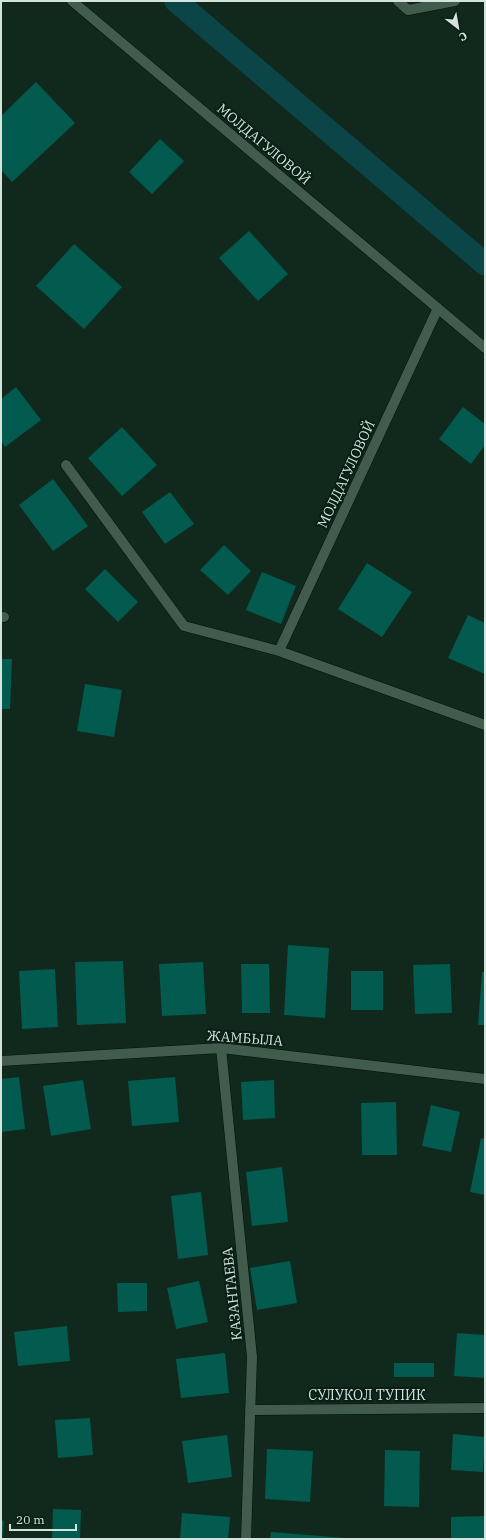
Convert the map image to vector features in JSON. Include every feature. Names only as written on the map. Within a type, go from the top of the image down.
[{"type":"street","name":"МОЛДАГУЛОВОЙ","points":[[72,1],[485,348]]},
{"type":"street","points":[[398,1],[408,10],[455,1]]},
{"type":"street","name":"МОЛДАГУЛОВОЙ","points":[[279,651],[438,308]]},
{"type":"street","points":[[66,465],[184,626],[279,651],[485,724]]},
{"type":"street","name":"ЖАМБЫЛА","points":[[1,1061],[221,1048],[485,1079]]},
{"type":"street","name":"КАЗАНТАЕВА","points":[[221,1048],[252,1357],[246,1539]]},
{"type":"street","name":"СУЛУКОЛ ТУПИК","points":[[250,1410],[485,1408]]},
{"type":"building","points":[[36,82],[75,123],[12,182],[1,170],[1,116]]},
{"type":"building","points":[[160,139],[184,161],[152,194],[129,172]]},
{"type":"building","points":[[249,231],[288,274],[258,301],[219,258]]},
{"type":"building","points":[[74,244],[122,287],[84,329],[36,286]]},
{"type":"building","points":[[16,387],[41,420],[5,447],[1,441],[1,399]]},
{"type":"building","points":[[463,407],[485,424],[485,445],[471,464],[439,439]]},
{"type":"building","points":[[122,427],[157,465],[122,496],[88,458]]},
{"type":"building","points":[[53,479],[88,526],[53,551],[19,505]]},
{"type":"building","points":[[170,492],[194,524],[165,544],[142,512]]},
{"type":"building","points":[[224,545],[251,571],[228,595],[200,570]]},
{"type":"building","points":[[367,563],[412,592],[382,637],[338,609]]},
{"type":"building","points":[[105,569],[138,602],[118,622],[85,589]]},
{"type":"building","points":[[262,572],[296,586],[281,624],[246,610]]},
{"type":"building","points":[[468,615],[485,623],[485,674],[448,658]]},
{"type":"building","points":[[1,659],[12,659],[10,709],[1,709]]},
{"type":"building","points":[[85,684],[122,690],[114,737],[77,731]]},
{"type":"building","points":[[288,945],[329,948],[325,1018],[284,1015]]},
{"type":"building","points":[[123,961],[126,1023],[77,1025],[75,962]]},
{"type":"building","points":[[203,962],[206,1014],[162,1016],[159,964]]},
{"type":"building","points":[[241,964],[269,964],[270,1013],[242,1013]]},
{"type":"building","points":[[450,964],[452,1013],[415,1014],[413,965]]},
{"type":"building","points":[[55,969],[58,1027],[22,1029],[19,971]]},
{"type":"building","points":[[351,971],[383,971],[383,1010],[351,1010]]},
{"type":"building","points":[[482,972],[485,972],[485,1025],[478,1025]]},
{"type":"building","points":[[19,1077],[25,1129],[1,1132],[1,1079]]},
{"type":"building","points":[[175,1077],[179,1122],[132,1126],[128,1081]]},
{"type":"building","points":[[83,1080],[91,1129],[51,1136],[43,1086]]},
{"type":"building","points":[[274,1080],[275,1118],[243,1120],[241,1082]]},
{"type":"building","points":[[396,1102],[397,1155],[362,1155],[361,1103]]},
{"type":"building","points":[[431,1105],[460,1112],[451,1152],[422,1146]]},
{"type":"building","points":[[481,1138],[485,1139],[485,1195],[470,1192]]},
{"type":"building","points":[[282,1167],[288,1222],[252,1226],[246,1172]]},
{"type":"building","points":[[201,1192],[208,1255],[178,1259],[171,1196]]},
{"type":"building","points":[[290,1261],[297,1303],[257,1310],[250,1268]]},
{"type":"building","points":[[199,1281],[208,1322],[176,1329],[167,1288]]},
{"type":"building","points":[[117,1283],[147,1283],[147,1311],[118,1312]]},
{"type":"building","points":[[67,1326],[70,1361],[18,1366],[14,1332]]},
{"type":"building","points":[[457,1333],[485,1335],[485,1378],[454,1376]]},
{"type":"building","points":[[225,1353],[229,1393],[181,1398],[176,1359]]},
{"type":"building","points":[[394,1363],[434,1363],[434,1377],[394,1377]]},
{"type":"building","points":[[90,1418],[93,1455],[58,1458],[55,1420]]},
{"type":"building","points":[[453,1434],[485,1437],[483,1472],[451,1470]]},
{"type":"building","points":[[227,1435],[232,1477],[188,1483],[182,1441]]},
{"type":"building","points":[[267,1449],[313,1451],[310,1502],[265,1499]]},
{"type":"building","points":[[385,1450],[420,1451],[419,1507],[384,1506]]},
{"type":"building","points":[[53,1509],[81,1510],[80,1539],[52,1539]]},
{"type":"building","points":[[182,1513],[230,1517],[228,1539],[180,1539]]},
{"type":"building","points":[[485,1516],[485,1539],[451,1539],[451,1517]]},
{"type":"building","points":[[1,1520],[4,1521],[2,1539],[1,1539]]},
{"type":"building","points":[[271,1532],[345,1538],[345,1539],[270,1539]]},
{"type":"waterway","points":[[176,1],[485,264]]}]
